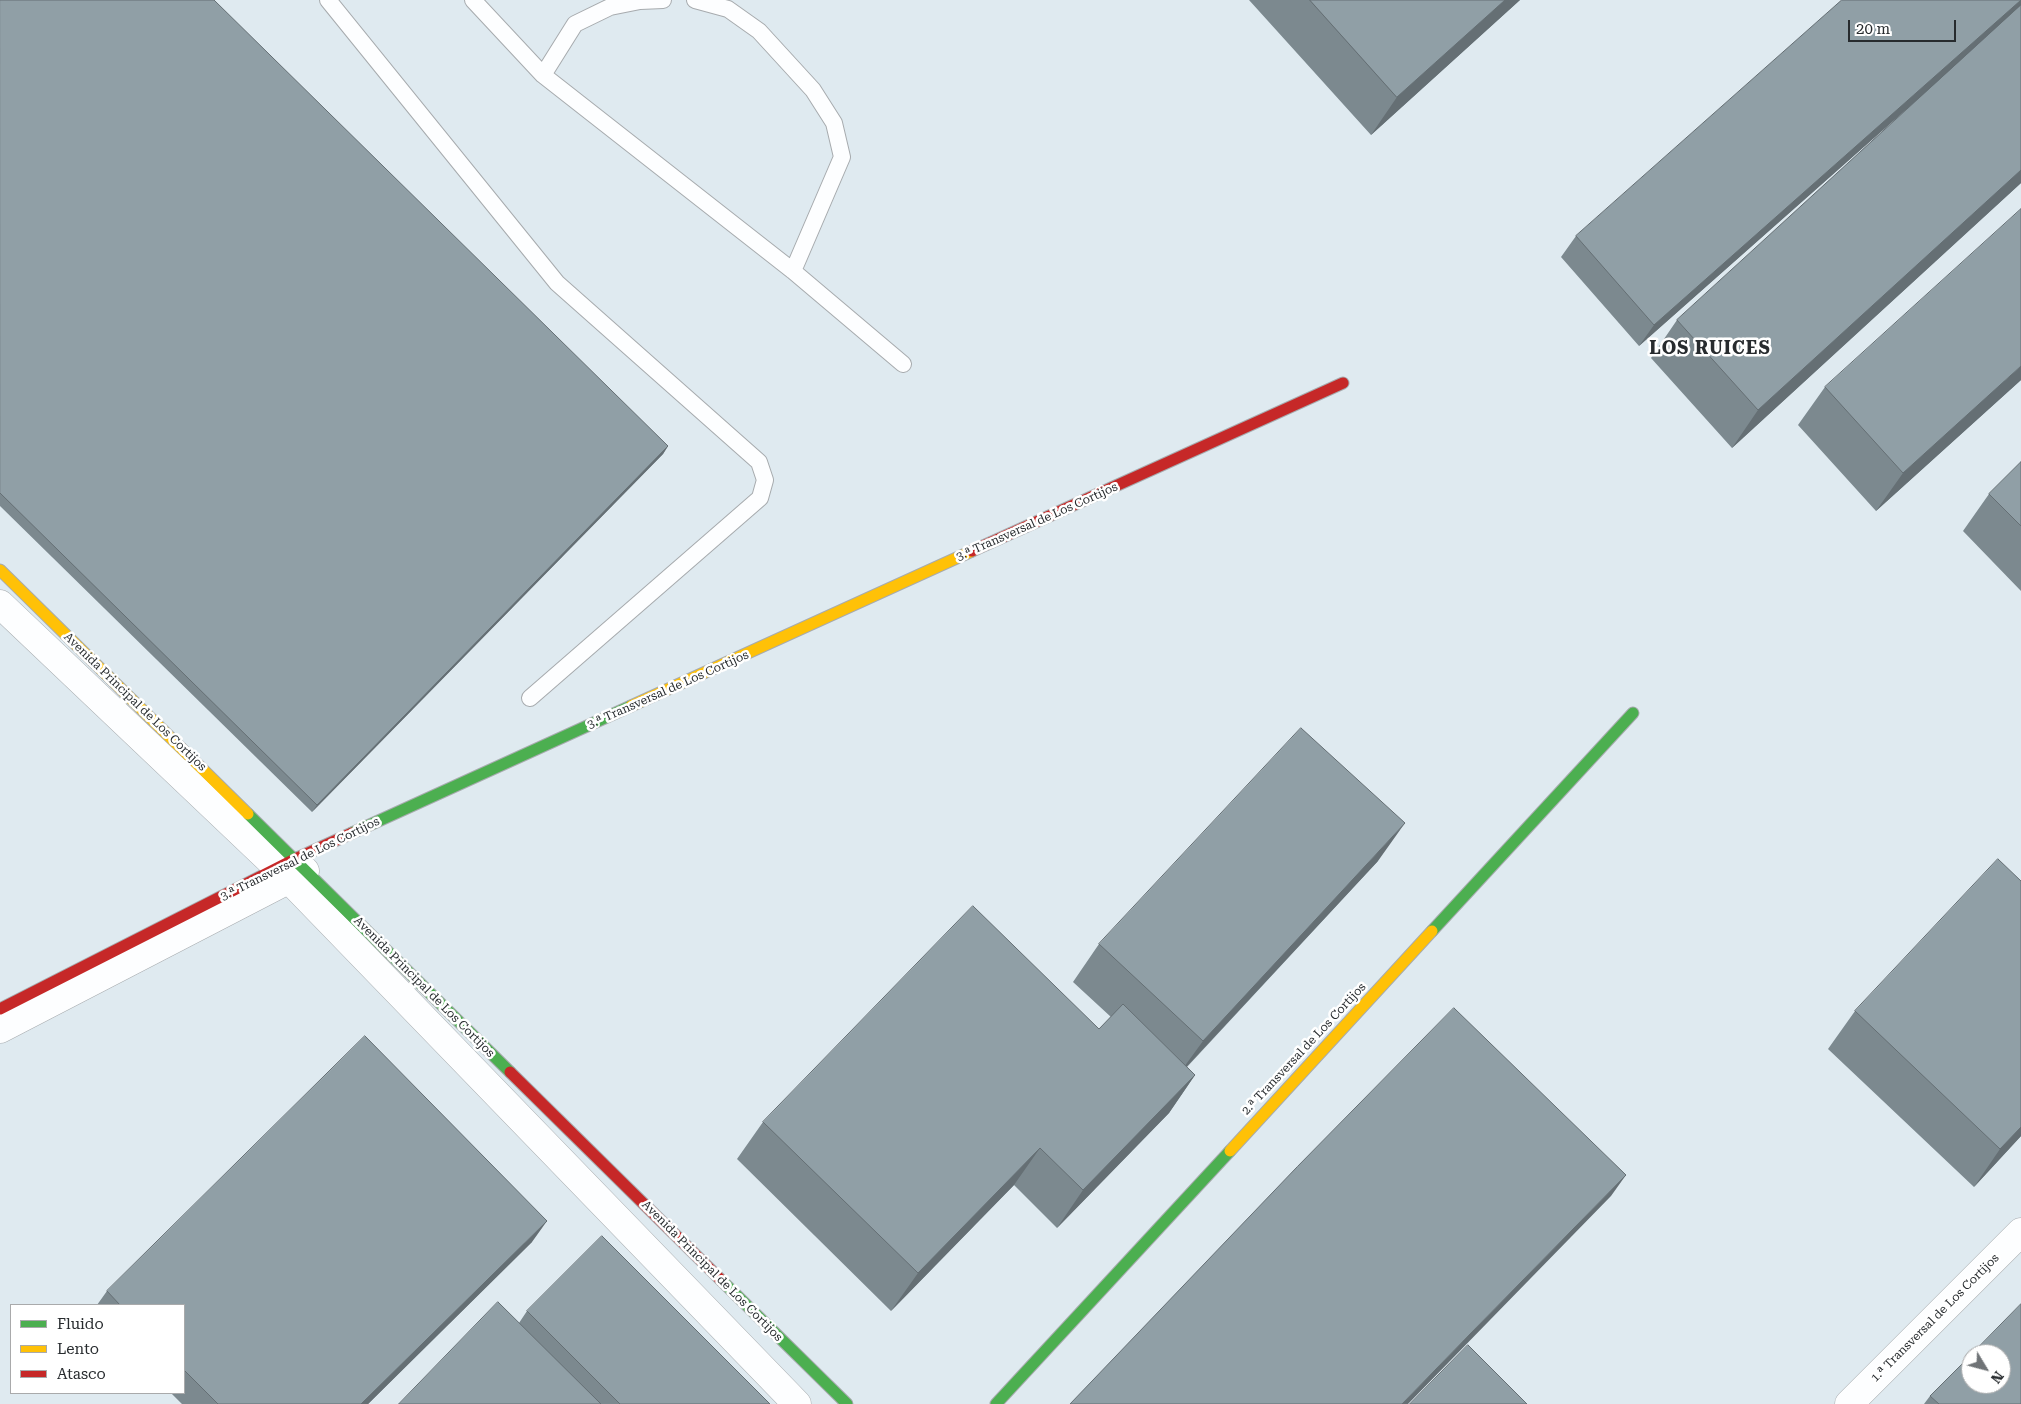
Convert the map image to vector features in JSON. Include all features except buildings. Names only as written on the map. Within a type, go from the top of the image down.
[{"type":"street","name":"3.ª Transversal de Los Cortijos","points":[[0,1009],[292,869],[1342,383]]},
{"type":"street","name":"Avenida Principal de Los Cortijos","points":[[0,570],[292,869],[798,1404]]},
{"type":"street","name":"Avenida Principal de Los Cortijos","points":[[0,604],[292,869],[846,1404]]},
{"type":"street","name":"2.ª Transversal de Los Cortijos","points":[[996,1404],[1633,713]]},
{"type":"street","name":"3.ª Transversal de Los Cortijos","points":[[0,1029],[292,869]]},
{"type":"street","name":"1.ª Transversal de Los Cortijos","points":[[1849,1404],[2018,1241]]},
{"type":"lane","points":[[328,0],[558,283],[759,462],[765,480],[760,498],[530,698]]},
{"type":"lane","points":[[473,0],[543,75],[793,270],[903,364]]},
{"type":"lane","points":[[543,75],[575,24],[610,7],[640,1],[663,0]]},
{"type":"lane","points":[[695,0],[728,9],[759,31],[813,90],[834,123],[842,157],[793,270]]},
{"type":"shaded area","points":[[0,0],[2021,0],[2021,1404],[0,1404]]},
{"type":"traffic: fast","points":[[352,833],[631,706]]},
{"type":"traffic: fast","points":[[1432,931],[1633,713]]},
{"type":"traffic: fast","points":[[248,814],[510,1072]]},
{"type":"traffic: fast","points":[[996,1404],[1230,1151]]},
{"type":"traffic: fast","points":[[721,1280],[847,1404]]},
{"type":"traffic: slow","points":[[631,706],[972,551]]},
{"type":"traffic: slow","points":[[0,570],[248,814]]},
{"type":"traffic: slow","points":[[1230,1151],[1432,931]]},
{"type":"traffic: jam","points":[[972,551],[1343,383]]},
{"type":"traffic: jam","points":[[0,1009],[295,859],[352,833]]},
{"type":"traffic: jam","points":[[510,1072],[721,1280]]},
{"type":"district","name":"LOS RUICES","points":[[1710,349]]}]
